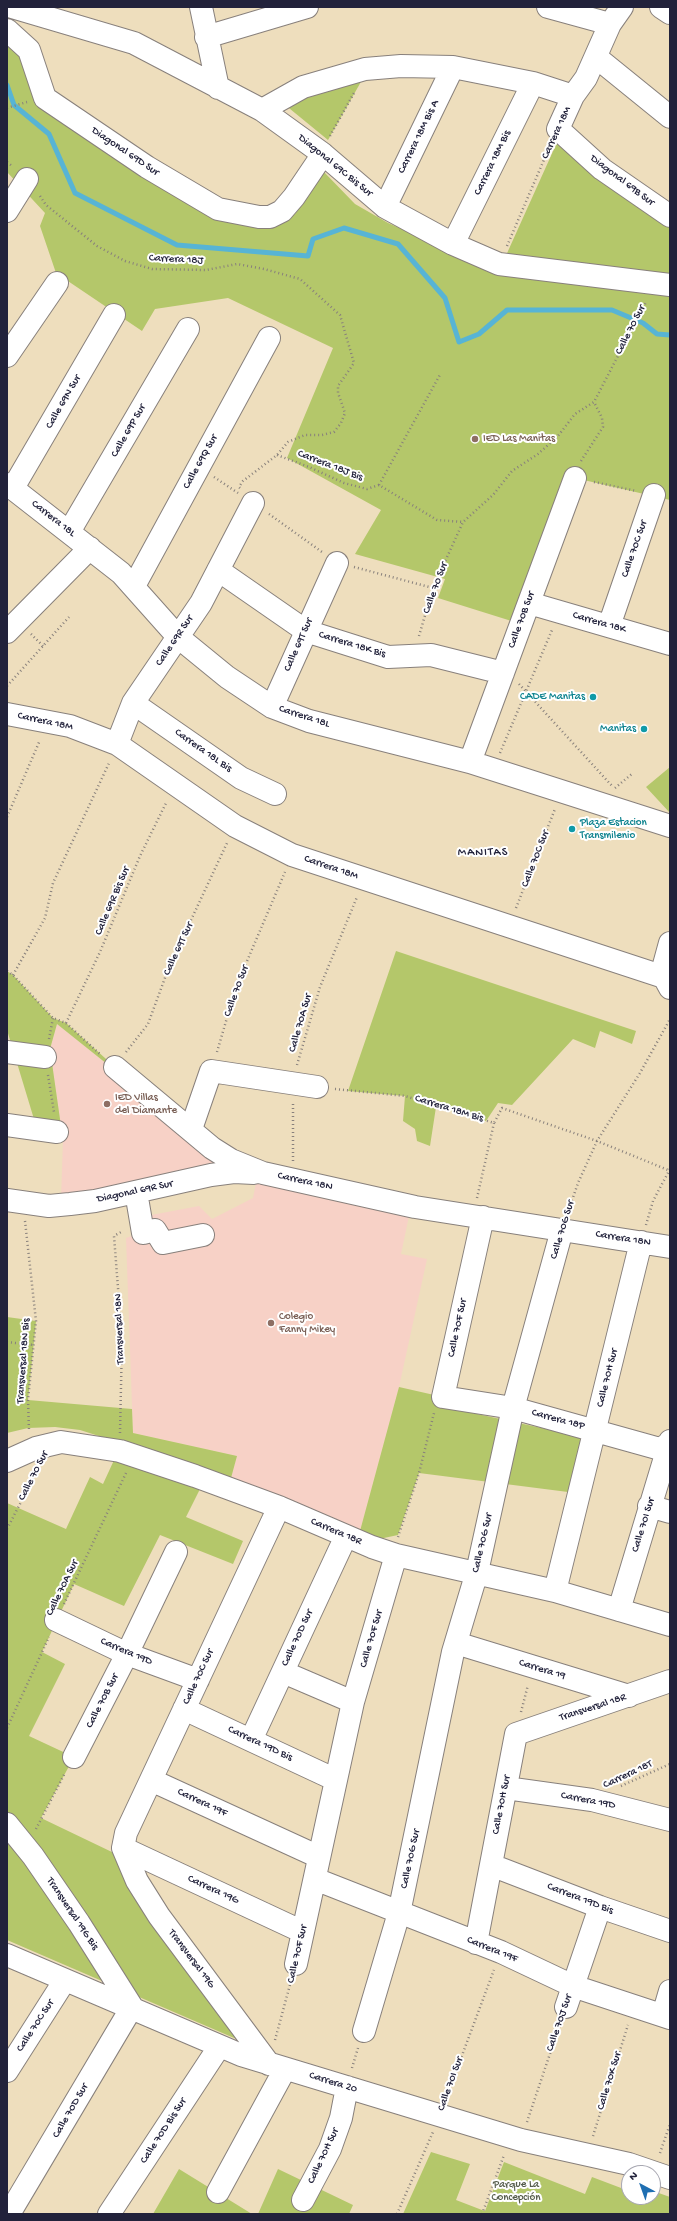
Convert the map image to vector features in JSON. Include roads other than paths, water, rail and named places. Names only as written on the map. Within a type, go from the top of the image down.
[{"type":"street","name":"Diagonal 69C Bis Sur","points":[[12,7],[134,43],[262,110],[323,154],[385,207],[454,244],[499,264],[670,285]]},
{"type":"street","points":[[201,7],[206,37],[218,88]]},
{"type":"street","points":[[206,37],[307,7]]},
{"type":"street","points":[[548,7],[616,15]]},
{"type":"street","points":[[661,7],[670,13]]},
{"type":"street","name":"Carrera 18M","points":[[558,129],[574,96],[586,78],[616,15]]},
{"type":"street","name":"Diagonal 69D Sur","points":[[7,30],[29,50],[45,98],[146,167],[218,209],[258,217],[270,217],[282,211],[294,197],[323,154]]},
{"type":"street","points":[[596,57],[670,116]]},
{"type":"street","points":[[262,110],[303,87],[365,69],[400,66],[453,68],[533,83],[574,96]]},
{"type":"street","name":"Carrera 18M Bis A","points":[[385,207],[453,68]]},
{"type":"street","name":"Carrera 18M Bis","points":[[454,244],[533,83]]},
{"type":"street","name":"Diagonal 69B Sur","points":[[558,129],[602,169],[670,216]]},
{"type":"street","points":[[7,211],[27,180]]},
{"type":"street","points":[[7,356],[57,284]]},
{"type":"street","name":"Calle 69N Sur","points":[[10,486],[114,315]]},
{"type":"street","name":"Calle 69P Sur","points":[[69,532],[188,329]]},
{"type":"street","name":"Calle 69Q Sur","points":[[134,586],[269,338]]},
{"type":"street","name":"Calle 70B Sur","points":[[470,762],[575,478]]},
{"type":"street","name":"Carrera 18L","points":[[10,486],[90,548],[134,586],[178,637],[227,677],[272,707],[309,721],[470,762],[670,826]]},
{"type":"street","name":"Calle 70C Sur","points":[[609,626],[654,495]]},
{"type":"street","name":"Calle 69R Sur","points":[[117,744],[133,703],[201,603],[253,503]]},
{"type":"street","points":[[7,632],[90,548]]},
{"type":"street","name":"Calle 69T Sur","points":[[272,707],[337,563]]},
{"type":"street","name":"Carrera 18K Bis","points":[[218,570],[306,631],[388,657],[431,655],[503,673]]},
{"type":"street","name":"Carrera 18K","points":[[529,603],[670,644]]},
{"type":"street","name":"Carrera 18L Bis","points":[[133,703],[241,778],[275,794]]},
{"type":"street","name":"Carrera 18M","points":[[7,714],[70,726],[117,744],[235,826],[292,855],[509,927],[667,983]]},
{"type":"street","points":[[667,983],[664,965],[670,943]]},
{"type":"street","points":[[7,1052],[45,1057]]},
{"type":"street","name":"Carrera 18N","points":[[115,1067],[192,1129],[212,1148],[231,1160],[264,1173],[415,1207],[670,1247]]},
{"type":"street","points":[[192,1129],[211,1071],[317,1087]]},
{"type":"street","points":[[7,1125],[57,1132]]},
{"type":"street","name":"Diagonal 69R Sur","points":[[15,1201],[49,1206],[70,1204],[136,1192],[211,1175],[234,1172],[264,1173]]},
{"type":"street","points":[[136,1192],[143,1233],[155,1230],[163,1243],[203,1235]]},
{"type":"street","name":"Calle 70F Sur","points":[[443,1396],[478,1217]]},
{"type":"street","name":"Calle 70G Sur","points":[[364,2031],[400,1913],[456,1643],[476,1572],[513,1408],[562,1230]]},
{"type":"street","name":"Calle 70H Sur","points":[[555,1591],[641,1242]]},
{"type":"street","name":"Carrera 18P","points":[[443,1396],[513,1408],[660,1449],[670,1442]]},
{"type":"street","name":"Carrera 18R","points":[[7,1462],[43,1445],[61,1442],[127,1454],[279,1507],[346,1536],[396,1555],[555,1591],[670,1625]]},
{"type":"street","name":"Calle 70I Sur","points":[[619,1610],[649,1506],[670,1442]]},
{"type":"street","points":[[649,1506],[670,1512]]},
{"type":"street","name":"Calle 70C Sur","points":[[123,1848],[126,1833],[279,1507]]},
{"type":"street","name":"Calle 70D Sur","points":[[251,1740],[346,1536]]},
{"type":"street","name":"Calle 70B Sur","points":[[74,1757],[127,1654],[176,1552]]},
{"type":"street","name":"Calle 70F Sur","points":[[296,1964],[353,1702],[396,1555]]},
{"type":"street","name":"Carrera 19D","points":[[56,1620],[127,1654],[198,1680]]},
{"type":"street","name":"Carrera 19","points":[[456,1643],[629,1696]]},
{"type":"street","points":[[282,1672],[353,1702]]},
{"type":"street","name":"Transversal 18R","points":[[516,1734],[670,1681]]},
{"type":"street","name":"Carrera 19D Bis","points":[[184,1709],[336,1780]]},
{"type":"street","name":"Calle 70H Sur","points":[[476,1943],[516,1734]]},
{"type":"street","name":"Carrera 19F","points":[[151,1780],[319,1857]]},
{"type":"street","name":"Carrera 19D","points":[[506,1788],[592,1800],[670,1820]]},
{"type":"street","name":"Transversal 19G Bis","points":[[7,1824],[27,1849],[79,1923],[132,2007]]},
{"type":"street","name":"Carrera 19G","points":[[123,1848],[303,1932]]},
{"type":"street","name":"Transversal 19G","points":[[123,1848],[136,1881],[159,1916],[277,2066]]},
{"type":"street","name":"Carrera 19D Bis","points":[[491,1865],[600,1907],[670,1931]]},
{"type":"street","name":"Carrera 19F","points":[[315,1879],[500,1952],[573,1986],[633,2007],[666,2016]]},
{"type":"street","name":"Calle 70J Sur","points":[[566,2007],[600,1907]]},
{"type":"street","name":"Carrera 20","points":[[7,1955],[132,2007],[219,2047],[440,2116],[516,2138],[662,2175]]},
{"type":"street","name":"Calle 70C Sur","points":[[7,2071],[65,1980]]},
{"type":"street","points":[[666,2016],[670,1991]]},
{"type":"street","name":"Calle 70D Sur","points":[[9,2214],[132,2007]]},
{"type":"street","name":"Calle 70D Bis Sur","points":[[109,2214],[219,2047]]},
{"type":"street","points":[[218,2192],[277,2066]]},
{"type":"street","name":"Calle 70H Sur","points":[[303,2200],[330,2149],[341,2118],[347,2087]]},
{"type":"waterway","points":[[7,85],[14,105],[49,134],[75,193],[177,245],[308,256],[313,239],[344,228],[398,244],[445,298],[459,342],[479,334],[507,310],[612,310],[643,323],[657,334],[670,335]]},
{"type":"place","name":"IED Las Manitas","points":[[475,439]]},
{"type":"place","name":"CADE Manitas","points":[[593,697]]},
{"type":"place","name":"Manitas","points":[[644,729]]},
{"type":"place","name":"Plaza Estacion Transmilenio","points":[[572,829]]},
{"type":"place","name":"IED Villas del Diamante","points":[[107,1104]]},
{"type":"place","name":"Colegio Fanny Mikey","points":[[271,1323]]},
{"type":"district","name":"MANITAS","points":[[483,853]]},
{"type":"park label","name":"Parque La Concepción","points":[[516,2191]]}]
